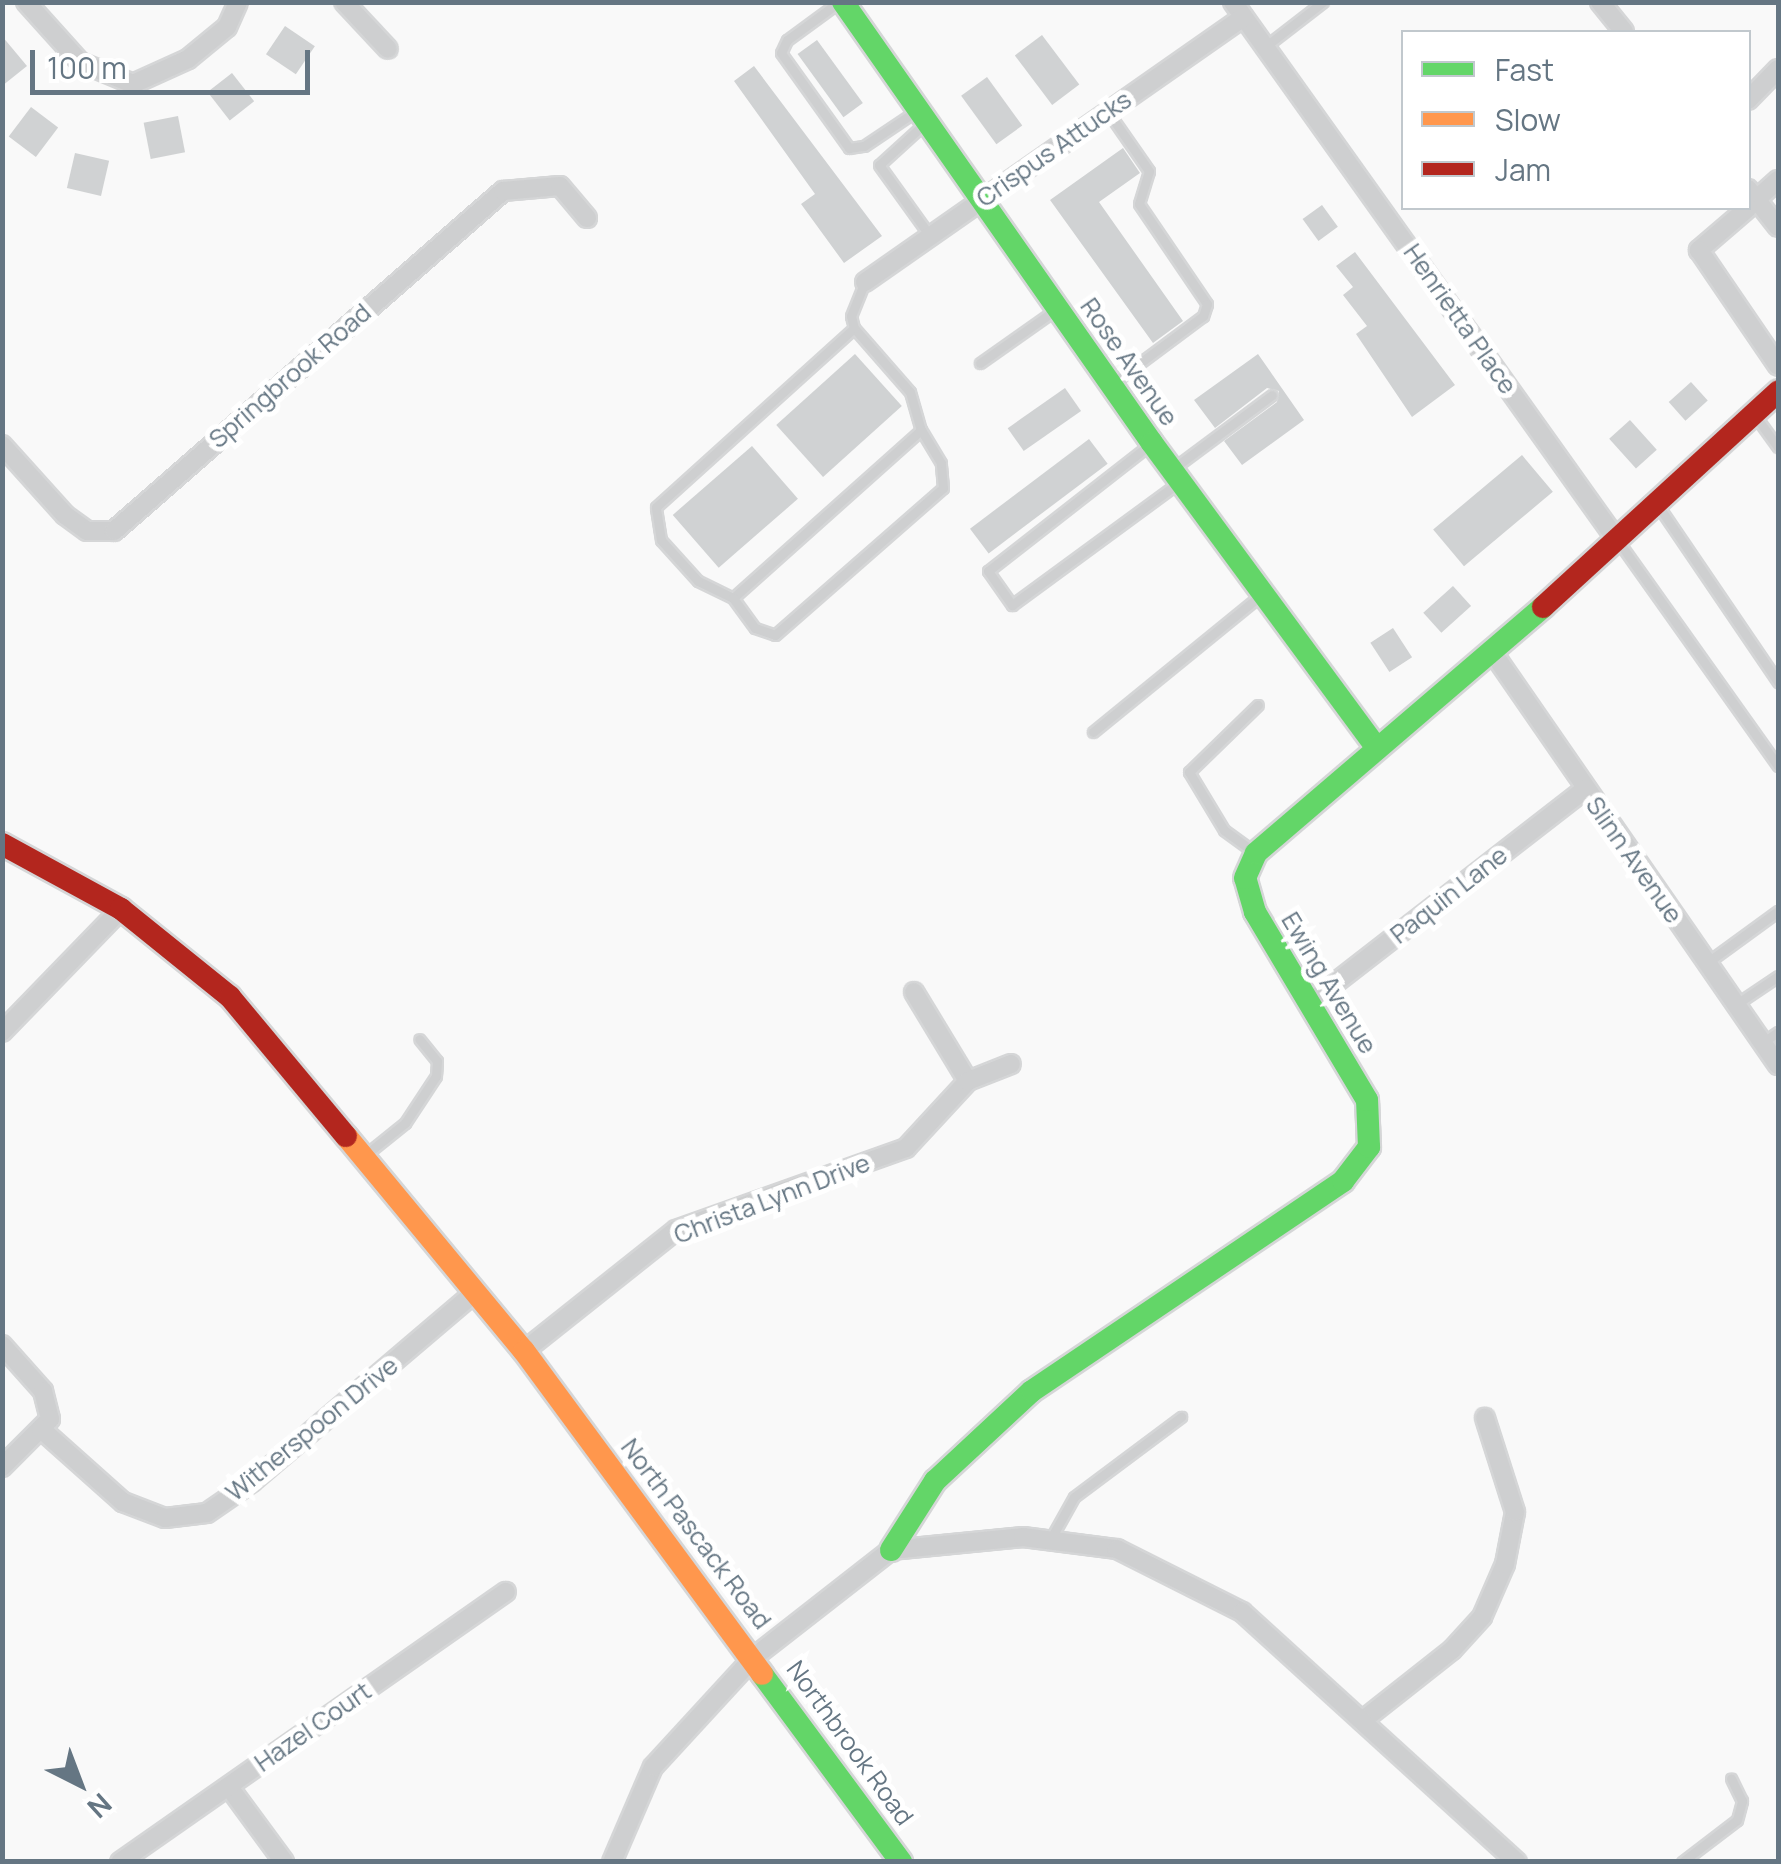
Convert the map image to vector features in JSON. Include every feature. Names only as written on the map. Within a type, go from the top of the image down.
[{"type":"street","points":[[26,2],[80,62],[133,84],[188,59],[227,26],[238,2]]},
{"type":"street","points":[[344,2],[388,49]]},
{"type":"street","name":"Rose Avenue","points":[[840,2],[1152,443],[1377,748]]},
{"type":"street","points":[[1600,2],[1622,30]]},
{"type":"street","name":"Henrietta Place","points":[[1236,7],[1616,539]]},
{"type":"street","name":"Crispus Attucks","points":[[866,282],[1108,112],[1236,7]]},
{"type":"street","points":[[1751,92],[1778,69]]},
{"type":"street","points":[[1751,200],[1778,180]]},
{"type":"street","name":"Springbrook Road","points":[[2,445],[65,515],[87,531],[114,531],[503,192],[560,186],[587,218]]},
{"type":"street","points":[[1751,202],[1778,227]]},
{"type":"street","points":[[1741,210],[1699,250],[1778,366]]},
{"type":"street","points":[[1256,854],[1493,652],[1778,392]]},
{"type":"street","name":"Slinn Avenue","points":[[1493,652],[1735,1006],[1770,1038],[1778,1066]]},
{"type":"street","name":"Paquin Lane","points":[[1312,1000],[1586,790]]},
{"type":"street","name":"North Pascack Road","points":[[2,844],[121,910],[230,997],[524,1351],[754,1657],[891,1550]]},
{"type":"street","name":"Ewing Avenue","points":[[891,1550],[934,1481],[1032,1391],[1342,1182],[1368,1147],[1366,1100],[1312,1000],[1255,912],[1245,878],[1256,854]]},
{"type":"street","points":[[2,1032],[121,910]]},
{"type":"street","points":[[914,992],[968,1081]]},
{"type":"street","name":"Christa Lynn Drive","points":[[524,1351],[676,1230],[906,1148],[968,1081],[1011,1064]]},
{"type":"street","name":"Witherspoon Drive","points":[[41,1429],[123,1502],[165,1518],[206,1513],[252,1482],[474,1294]]},
{"type":"street","points":[[2,1345],[43,1391],[50,1419],[2,1468]]},
{"type":"street","points":[[1362,1721],[1452,1650],[1482,1617],[1505,1564],[1516,1512],[1485,1418]]},
{"type":"street","points":[[891,1550],[1022,1537],[1118,1549],[1184,1578],[1242,1612],[1517,1862]]},
{"type":"street","name":"Hazel Court","points":[[120,1862],[506,1592]]},
{"type":"street","points":[[612,1862],[653,1768],[754,1657]]},
{"type":"street","name":"Northbrook Road","points":[[754,1657],[901,1862]]},
{"type":"street","points":[[229,1787],[284,1862]]},
{"type":"lane","points":[[840,2],[787,40],[781,53],[849,148],[864,146],[922,116]]},
{"type":"lane","points":[[1266,46],[1324,2]]},
{"type":"lane","points":[[1108,112],[1149,171],[1139,204],[1207,304],[1203,316],[1111,384]]},
{"type":"lane","points":[[922,116],[880,166],[930,236]]},
{"type":"lane","points":[[854,328],[656,508],[662,540],[698,581],[733,598],[755,628],[775,635],[943,488],[941,463],[921,430],[910,392],[854,328],[851,316],[866,282]]},
{"type":"lane","points":[[980,363],[1057,308]]},
{"type":"lane","points":[[1152,443],[988,571],[1012,605],[1272,396]]},
{"type":"lane","points":[[1754,415],[1778,447]]},
{"type":"lane","points":[[733,598],[921,430]]},
{"type":"lane","points":[[1656,504],[1778,682]]},
{"type":"lane","points":[[1616,539],[1778,766]]},
{"type":"lane","points":[[1093,732],[1263,593]]},
{"type":"lane","points":[[1256,854],[1224,830],[1188,772],[1258,705]]},
{"type":"lane","points":[[1706,964],[1778,911]]},
{"type":"lane","points":[[1735,1006],[1778,976]]},
{"type":"lane","points":[[362,1158],[405,1124],[436,1076],[437,1061],[419,1039]]},
{"type":"lane","points":[[1050,1540],[1074,1497],[1181,1418]]},
{"type":"lane","points":[[1682,1862],[1738,1820],[1742,1801],[1731,1778]]},
{"type":"building","points":[[285,26],[315,46],[296,74],[266,54]]},
{"type":"building","points":[[1042,35],[1079,85],[1052,105],[1015,55]]},
{"type":"building","points":[[2,36],[27,66],[2,86]]},
{"type":"building","points":[[817,40],[863,103],[843,117],[798,54]]},
{"type":"building","points":[[754,66],[882,236],[844,263],[801,204],[815,194],[734,81]]},
{"type":"building","points":[[232,73],[254,101],[230,120],[208,92]]},
{"type":"building","points":[[987,77],[1022,126],[996,144],[961,96]]},
{"type":"building","points":[[31,107],[58,127],[36,157],[9,137]]},
{"type":"building","points":[[178,116],[185,152],[151,159],[144,123]]},
{"type":"building","points":[[1123,148],[1140,173],[1099,202],[1183,321],[1153,343],[1050,200]]},
{"type":"building","points":[[75,153],[109,161],[101,196],[67,188]]},
{"type":"building","points":[[1322,205],[1338,227],[1318,241],[1303,219]]},
{"type":"building","points":[[1355,252],[1455,385],[1412,417],[1356,334],[1367,326],[1343,295],[1353,287],[1336,266]]},
{"type":"building","points":[[855,354],[902,406],[823,477],[776,425]]},
{"type":"building","points":[[1258,354],[1304,420],[1242,465],[1224,441],[1277,402],[1279,391],[1267,388],[1215,428],[1194,400]]},
{"type":"building","points":[[1691,382],[1708,401],[1685,421],[1669,402]]},
{"type":"building","points":[[1065,388],[1081,411],[1024,451],[1008,428]]},
{"type":"building","points":[[1630,420],[1657,450],[1636,468],[1609,439]]},
{"type":"building","points":[[1089,439],[1108,464],[989,553],[970,529]]},
{"type":"building","points":[[752,446],[798,499],[719,568],[673,515]]},
{"type":"building","points":[[1522,455],[1553,492],[1464,566],[1433,530]]},
{"type":"building","points":[[1453,586],[1471,606],[1441,633],[1423,613]]},
{"type":"building","points":[[1393,628],[1412,657],[1389,672],[1370,643]]},
{"type":"traffic: fast","points":[[843,2],[1152,443],[1377,748]]},
{"type":"traffic: fast","points":[[891,1550],[935,1481],[1032,1391],[1343,1181],[1369,1147],[1367,1100],[1255,912],[1245,878],[1256,853],[1543,607]]},
{"type":"traffic: fast","points":[[762,1674],[901,1862]]},
{"type":"traffic: slow","points":[[346,1136],[524,1351],[762,1674]]},
{"type":"traffic: jam","points":[[1543,607],[1778,392]]},
{"type":"traffic: jam","points":[[2,844],[121,909],[230,997],[346,1136]]}]
